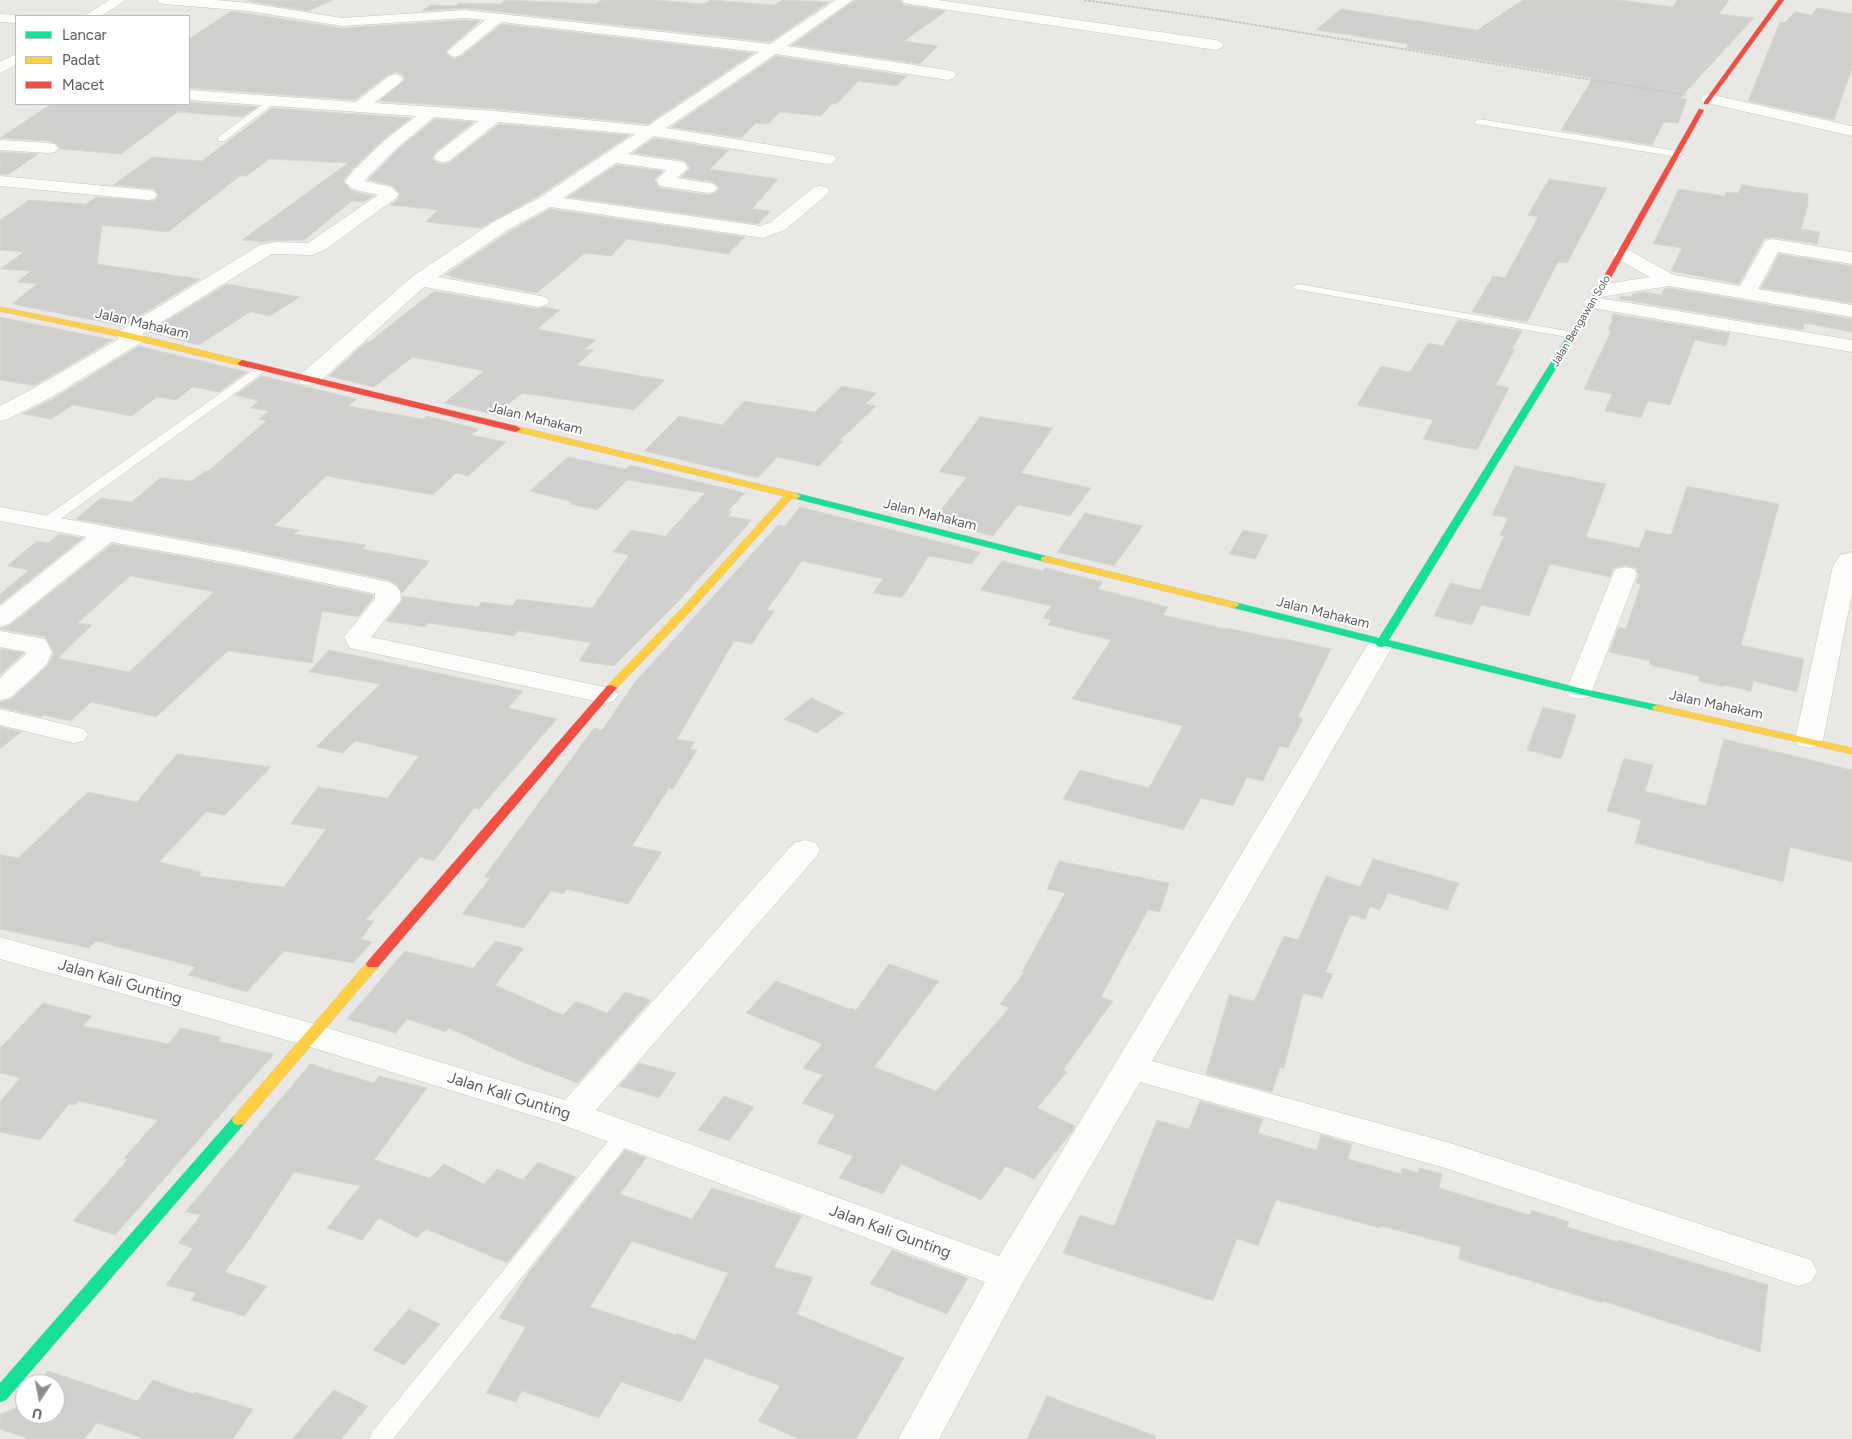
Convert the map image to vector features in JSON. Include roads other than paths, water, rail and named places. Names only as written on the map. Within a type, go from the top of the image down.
[{"type":"main road","name":"Jalan Bengawan Solo","points":[[1381,644],[1622,254],[1705,104],[1781,0]]},
{"type":"main road","name":"Jalan Mahakam","points":[[0,309],[263,368],[790,496],[1381,644],[1579,691],[1809,740],[1852,751]]},
{"type":"main road","points":[[0,1395],[160,1213],[604,695],[685,611],[790,496]]},
{"type":"street","points":[[93,15],[119,0]]},
{"type":"street","points":[[164,0],[257,3],[342,22],[465,14],[498,17],[773,49],[948,75]]},
{"type":"street","points":[[308,379],[420,280],[502,225],[547,201],[846,0]]},
{"type":"street","points":[[908,0],[1216,46]]},
{"type":"street","points":[[454,52],[498,17]]},
{"type":"street","points":[[0,18],[15,19]]},
{"type":"street","points":[[0,68],[15,60]]},
{"type":"street","points":[[361,106],[395,79]]},
{"type":"street","points":[[190,95],[494,116],[652,131],[827,159]]},
{"type":"street","points":[[1705,104],[1852,131]]},
{"type":"street","points":[[0,414],[42,393],[267,249],[312,249],[319,246],[390,194],[386,191],[358,185],[354,182],[392,144],[431,112]]},
{"type":"street","points":[[443,157],[494,116]]},
{"type":"street","points":[[0,145],[49,148]]},
{"type":"street","points":[[612,157],[678,166],[679,168],[665,180],[666,182],[708,188]]},
{"type":"street","points":[[0,181],[148,195]]},
{"type":"street","points":[[547,201],[763,232],[778,226],[820,191]]},
{"type":"street","points":[[1747,292],[1772,245],[1852,258]]},
{"type":"street","points":[[1622,254],[1669,280],[1852,311]]},
{"type":"street","points":[[420,280],[539,301]]},
{"type":"street","points":[[1596,297],[1669,280]]},
{"type":"street","points":[[1596,297],[1852,346]]},
{"type":"street","points":[[0,514],[235,557],[380,587],[387,591],[388,600],[357,637],[360,642],[604,695]]},
{"type":"street","points":[[0,619],[107,533]]},
{"type":"street","points":[[1809,740],[1845,566],[1852,559]]},
{"type":"street","points":[[1579,691],[1625,574]]},
{"type":"street","points":[[0,639],[36,645],[40,652],[38,658],[0,692]]},
{"type":"street","points":[[918,1439],[1008,1275],[1129,1067],[1381,644]]},
{"type":"street","points":[[0,718],[74,735]]},
{"type":"street","points":[[572,1115],[805,850]]},
{"type":"street","name":"Jalan Kali Gunting","points":[[0,948],[311,1035],[572,1115],[1008,1275]]},
{"type":"street","points":[[1129,1067],[1450,1156],[1798,1271]]},
{"type":"lane","points":[[221,139],[273,100]]},
{"type":"lane","points":[[1479,122],[1678,154]]},
{"type":"lane","points":[[1298,287],[1573,335]]},
{"type":"lane","points":[[47,522],[263,368]]},
{"type":"lane","points":[[380,1439],[625,1134]]}]
